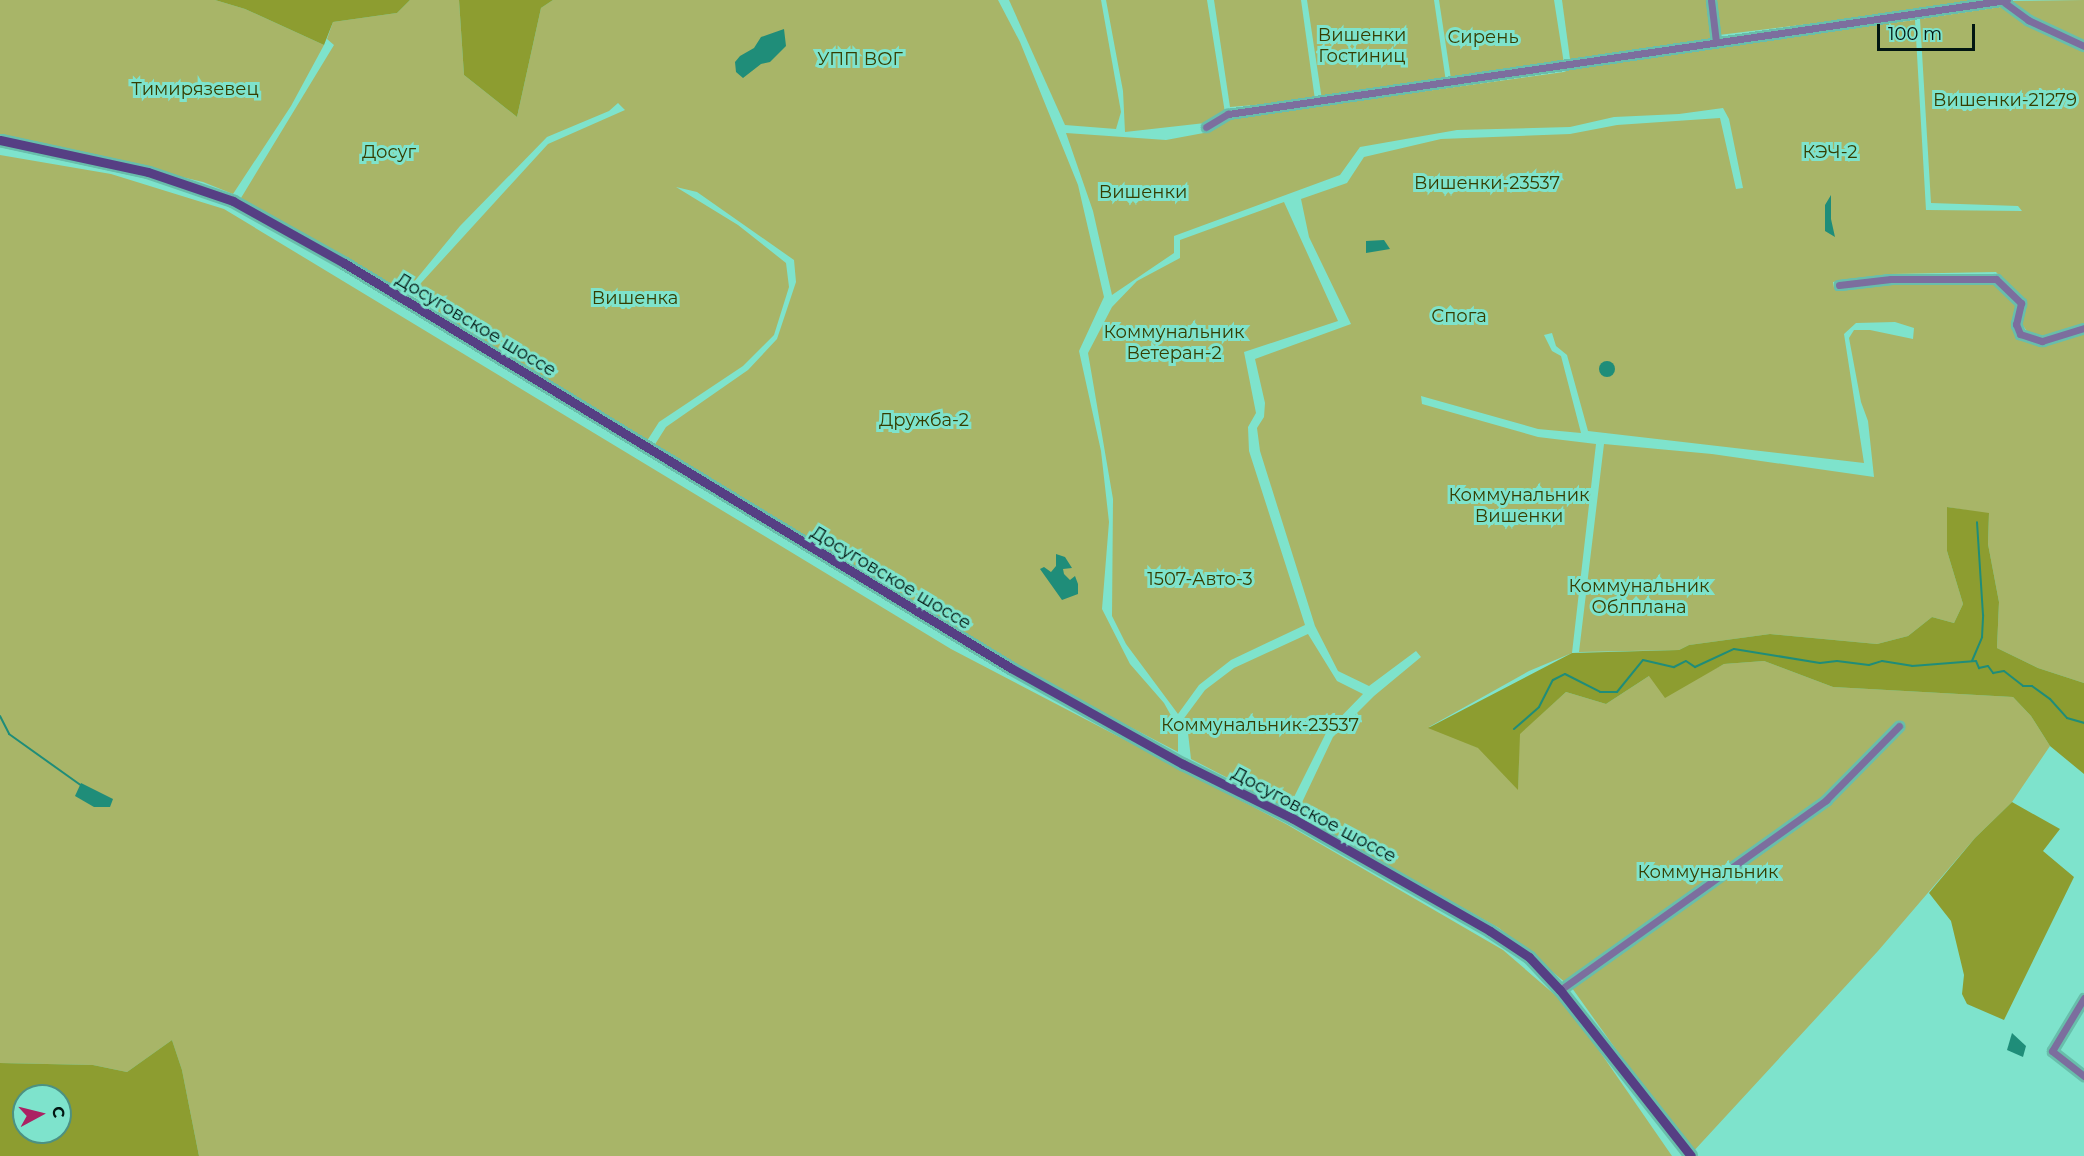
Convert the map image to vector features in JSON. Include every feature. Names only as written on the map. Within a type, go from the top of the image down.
[{"type":"main road","name":"Досуговское шоссе","points":[[0,140],[148,172],[233,201],[344,263],[1011,668],[1183,764],[1300,823],[1490,931],[1529,957],[1560,990],[1691,1156]]},
{"type":"street","points":[[1711,0],[1716,42]]},
{"type":"street","points":[[1206,127],[1228,114],[2006,1],[2028,20],[2084,46]]},
{"type":"street","points":[[1839,285],[1891,279],[1996,279],[2021,303],[2016,324],[2020,334],[2042,340],[2084,328]]},
{"type":"street","points":[[1560,990],[1826,800],[1899,726]]},
{"type":"street","points":[[2084,998],[2054,1044],[2052,1051],[2084,1076]]},
{"type":"green space","name":"Тимирязевец","points":[[0,0],[215,0],[245,9],[324,45],[291,106],[233,194],[203,182],[0,134]]},
{"type":"green space","points":[[215,0],[410,0],[397,13],[333,22],[324,45],[245,9]]},
{"type":"green space","points":[[410,0],[459,0],[464,75],[517,117],[541,8],[553,0],[998,0],[1020,42],[1078,185],[1104,297],[1079,351],[1101,451],[1109,522],[1102,609],[1130,664],[1164,703],[1178,728],[1178,752],[975,646],[654,446],[666,427],[748,370],[777,339],[796,282],[794,260],[697,192],[676,187],[738,225],[786,263],[789,287],[774,335],[743,366],[659,422],[645,444],[411,294],[548,144],[625,110],[618,103],[609,111],[547,137],[460,226],[404,294],[241,198],[334,45],[327,39],[333,22],[397,13]]},
{"type":"green space","points":[[459,0],[553,0],[541,8],[517,117],[464,75]]},
{"type":"green space","points":[[1009,0],[1101,0],[1121,112],[1116,129],[1065,125]]},
{"type":"green space","name":"Вишенки","points":[[1106,0],[1207,0],[1225,113],[1205,123],[1125,132],[1123,91]]},
{"type":"green space","points":[[1214,0],[1301,0],[1315,100],[1230,107]]},
{"type":"green space","name":"Вишенки Гостиниц","points":[[1307,0],[1434,0],[1446,82],[1322,100]]},
{"type":"green space","name":"Сирень","points":[[1439,0],[1554,0],[1564,64],[1451,79]]},
{"type":"green space","points":[[1562,0],[1709,0],[1713,39],[1570,59]]},
{"type":"green space","points":[[1715,0],[2001,0],[1719,35]]},
{"type":"green space","points":[[2084,0],[2084,42],[2031,18],[2012,1]]},
{"type":"green space","points":[[2001,7],[2084,50],[2084,324],[2043,336],[2028,333],[2022,324],[2026,306],[1996,272],[1890,274],[1833,282],[1834,288],[1899,281],[1994,280],[2018,308],[2014,327],[2042,344],[2084,331],[2084,683],[2038,668],[1997,648],[1999,602],[1988,544],[1989,514],[1947,507],[1947,551],[1963,604],[1954,623],[1932,617],[1908,636],[1877,644],[1770,634],[1689,645],[1679,650],[1579,652],[1604,444],[1712,454],[1874,477],[1868,421],[1861,402],[1849,338],[1854,330],[1870,330],[1913,339],[1914,328],[1895,322],[1856,323],[1844,334],[1864,463],[1588,431],[1567,355],[1556,346],[1552,333],[1544,335],[1552,351],[1561,356],[1581,433],[1538,429],[1421,396],[1422,404],[1538,437],[1596,444],[1572,653],[1529,671],[1429,727],[1479,748],[1518,789],[1519,734],[1566,692],[1606,704],[1649,676],[1705,674],[1724,664],[1764,661],[1833,687],[2013,697],[2031,716],[2050,746],[2012,802],[1975,838],[1878,951],[1691,1154],[1572,988],[1499,928],[1296,815],[1333,737],[1374,696],[1421,657],[1416,651],[1369,686],[1338,671],[1315,626],[1260,451],[1257,428],[1264,417],[1265,403],[1255,359],[1351,324],[1309,237],[1301,199],[1347,183],[1364,157],[1441,139],[1570,134],[1617,125],[1720,118],[1736,189],[1743,188],[1729,119],[1723,108],[1679,114],[1614,117],[1570,127],[1457,130],[1360,147],[1340,175],[1174,236],[1174,253],[1112,295],[1093,211],[1066,133],[1166,140],[1209,132],[1232,118],[1564,72],[1585,63],[1915,20],[1926,210],[2022,211],[2018,206],[1931,203],[1920,19]]},
{"type":"green space","points":[[0,155],[111,174],[224,209],[951,649],[1286,824],[1503,950],[1569,1007],[1672,1156],[199,1156],[182,1070],[172,1040],[127,1072],[93,1065],[0,1063]]},
{"type":"green space","points":[[1284,202],[1338,321],[1244,352],[1256,413],[1248,427],[1249,451],[1305,625],[1231,660],[1199,685],[1178,714],[1126,644],[1112,616],[1113,499],[1088,353],[1112,307],[1137,281],[1180,258],[1180,240]]},
{"type":"green space","points":[[1947,507],[1989,513],[1988,544],[1999,602],[1997,648],[2038,668],[2084,683],[2084,774],[2050,746],[2031,716],[2013,697],[1833,687],[1764,661],[1724,664],[1665,698],[1649,676],[1606,704],[1566,692],[1520,734],[1518,790],[1478,748],[1428,728],[1572,653],[1679,650],[1689,645],[1770,634],[1877,644],[1908,636],[1932,617],[1954,623],[1963,604],[1947,551]]},
{"type":"green space","name":"Коммунальник-23537","points":[[1308,634],[1337,681],[1363,694],[1327,731],[1288,809],[1191,759],[1188,733],[1182,721],[1205,690],[1234,668]]},
{"type":"green space","points":[[2012,802],[2060,829],[2043,851],[2074,877],[2004,1020],[1967,1004],[1962,994],[1964,975],[1951,921],[1929,893],[1975,838]]},
{"type":"green space","points":[[172,1040],[182,1070],[199,1156],[0,1156],[0,1063],[93,1065],[127,1072]]},
{"type":"water","points":[[784,29],[786,46],[770,62],[761,64],[743,78],[736,72],[735,62],[740,56],[754,48],[761,37]]},
{"type":"water","points":[[1831,195],[1831,219],[1835,237],[1825,231],[1825,205]]},
{"type":"water","points":[[1384,240],[1390,249],[1366,253],[1366,241]]},
{"type":"water","points":[[1604,361],[1610,361],[1615,369],[1613,375],[1604,377],[1599,372],[1599,366]]},
{"type":"water","points":[[1056,554],[1065,557],[1072,568],[1063,569],[1064,574],[1070,580],[1075,576],[1078,584],[1078,594],[1062,600],[1040,569],[1044,567],[1051,572],[1056,566]]},
{"type":"water","points":[[81,783],[113,799],[110,807],[94,807],[75,796]]},
{"type":"water","points":[[2012,1033],[2026,1046],[2023,1057],[2007,1050]]},
{"type":"waterway","points":[[1972,661],[1982,637],[1983,615],[1977,522]]},
{"type":"waterway","points":[[1514,729],[1539,707],[1553,680],[1565,674],[1600,692],[1617,692],[1643,660],[1674,667],[1686,661],[1695,667],[1734,649],[1820,663],[1837,661],[1869,665],[1882,661],[1912,666],[1976,661],[1979,668],[1988,666],[1993,673],[2004,671],[2023,686],[2032,686],[2050,699],[2067,718],[2084,723]]},
{"type":"waterway","points":[[0,716],[9,734],[82,786]]},
{"type":"park label","name":"УПП ВОГ","points":[[860,59]]},
{"type":"park label","name":"Вишенки-21279","points":[[2005,100]]},
{"type":"park label","name":"Досуг","points":[[389,152]]},
{"type":"park label","name":"КЭЧ-2","points":[[1830,152]]},
{"type":"park label","name":"Вишенки-23537","points":[[1487,183]]},
{"type":"park label","name":"Вишенка","points":[[635,298]]},
{"type":"park label","name":"Спога","points":[[1459,316]]},
{"type":"park label","name":"Коммунальник Ветеран-2","points":[[1174,343]]},
{"type":"park label","name":"Дружба-2","points":[[924,420]]},
{"type":"park label","name":"Коммунальник Вишенки","points":[[1519,506]]},
{"type":"park label","name":"1507-Авто-3","points":[[1200,579]]},
{"type":"park label","name":"Коммунальник Облплана","points":[[1639,597]]},
{"type":"park label","name":"Коммунальник","points":[[1708,872]]}]
